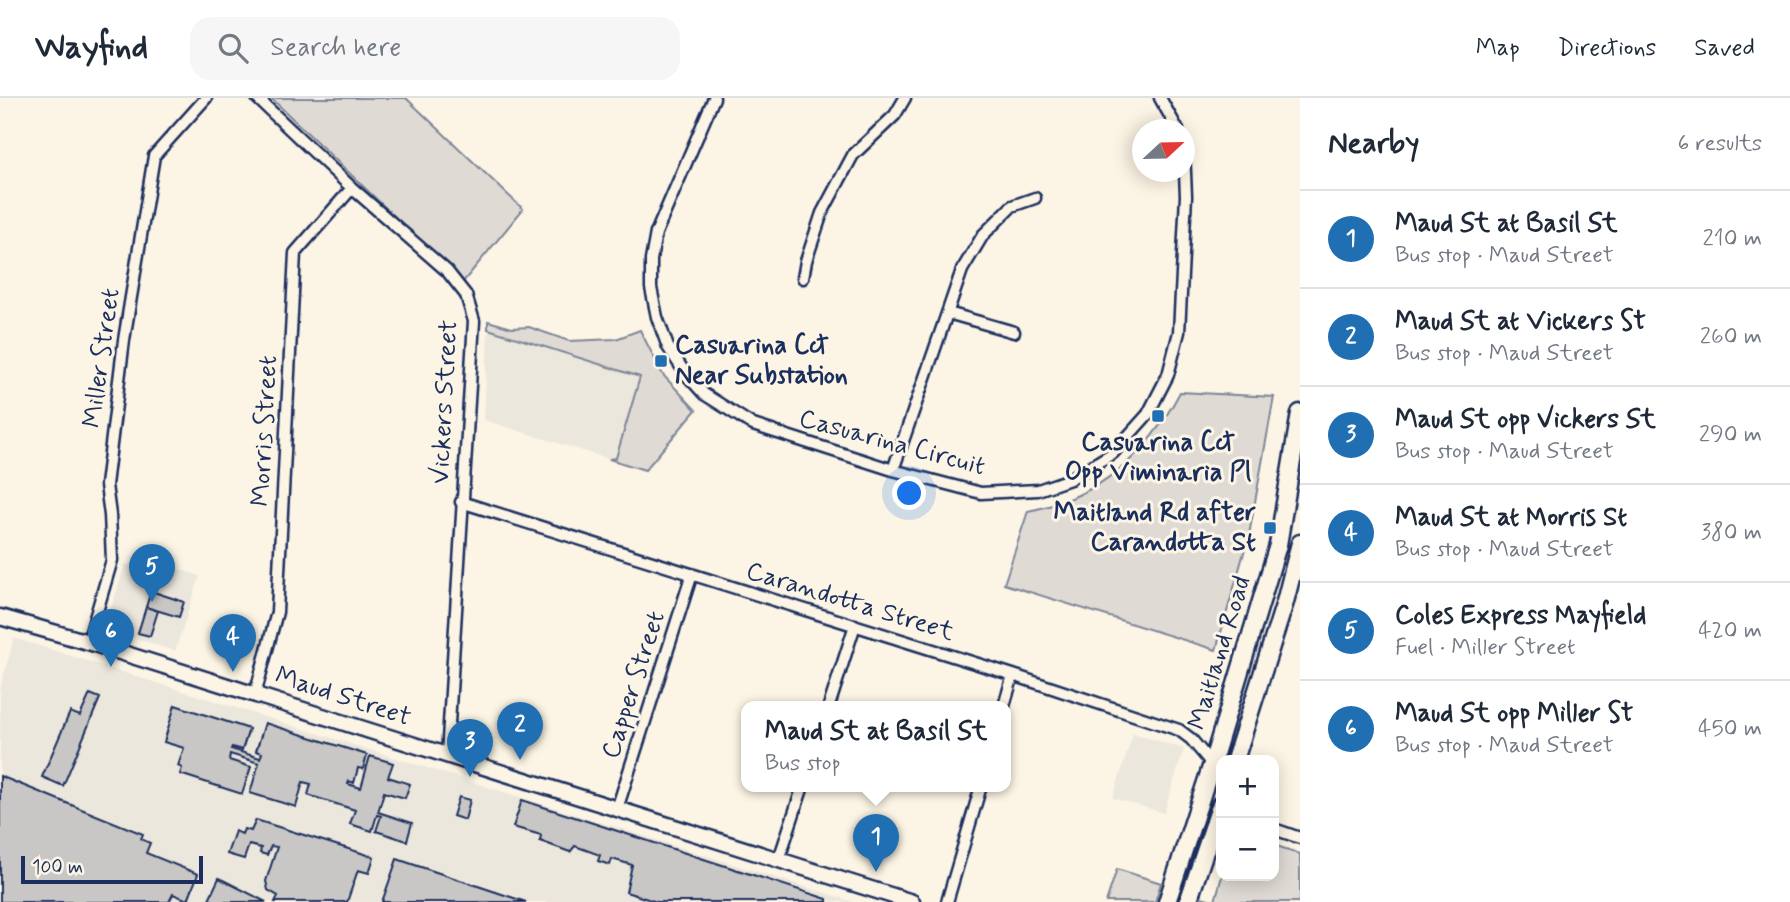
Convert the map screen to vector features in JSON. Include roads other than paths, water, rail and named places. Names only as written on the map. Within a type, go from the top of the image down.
[{"type":"main road","name":"Maitland Road","points":[[1167,902],[1278,545],[1300,413]]},
{"type":"main road","name":"Maitland Road","points":[[1237,755],[1285,602],[1300,542]]},
{"type":"main road","name":"Maud Street","points":[[5,618],[912,902]]},
{"type":"main road","points":[[1188,902],[1217,818]]},
{"type":"street","name":"Miller Street","points":[[88,642],[112,560],[106,485],[124,340],[154,156],[206,98]]},
{"type":"street","name":"Vickers Street","points":[[257,98],[352,188],[447,271],[466,295],[474,321],[447,756]]},
{"type":"street","name":"Casuarina Circuit","points":[[714,98],[656,233],[651,260],[651,288],[657,317],[668,346],[685,373],[704,394],[753,425],[893,470],[981,494],[1038,489],[1070,478],[1113,453],[1148,414],[1168,375],[1179,332],[1186,182]]},
{"type":"street","points":[[803,278],[822,213],[852,155],[895,115],[905,98]]},
{"type":"street","points":[[1160,98],[1172,119]]},
{"type":"street","name":"Morris Street","points":[[255,695],[276,612],[295,253],[352,188]]},
{"type":"street","points":[[893,470],[962,270],[983,234],[1012,206],[1035,198]]},
{"type":"street","points":[[948,313],[1014,332]]},
{"type":"street","name":"Carandotta Street","points":[[461,502],[1013,675],[1179,730],[1199,746],[1212,764]]},
{"type":"street","name":"Capper Street","points":[[617,809],[692,574]]},
{"type":"street","points":[[831,701],[855,625]]},
{"type":"street","points":[[1005,701],[1013,675]]},
{"type":"street","points":[[779,859],[801,792]]},
{"type":"street","points":[[947,902],[979,792]]},
{"type":"street","points":[[1279,831],[1300,838]]},
{"type":"place","name":"Casuarina Cct Near Substation","points":[[661,361]]},
{"type":"place","name":"Casuarina Cct Opp Viminaria Pl","points":[[1158,416]]},
{"type":"place","name":"Maitland Rd after Carandotta St","points":[[1270,528]]},
{"type":"place","name":"Coles Express Mayfield","points":[[152,602]]},
{"type":"place","name":"Maud St opp Miller St","points":[[111,667]]},
{"type":"place","name":"Maud St at Morris St","points":[[233,672]]},
{"type":"place","name":"Maud St at Vickers St","points":[[520,760]]},
{"type":"place","name":"Maud St opp Vickers St","points":[[470,777]]},
{"type":"place","name":"Maud St at Basil St","points":[[876,872]]}]
